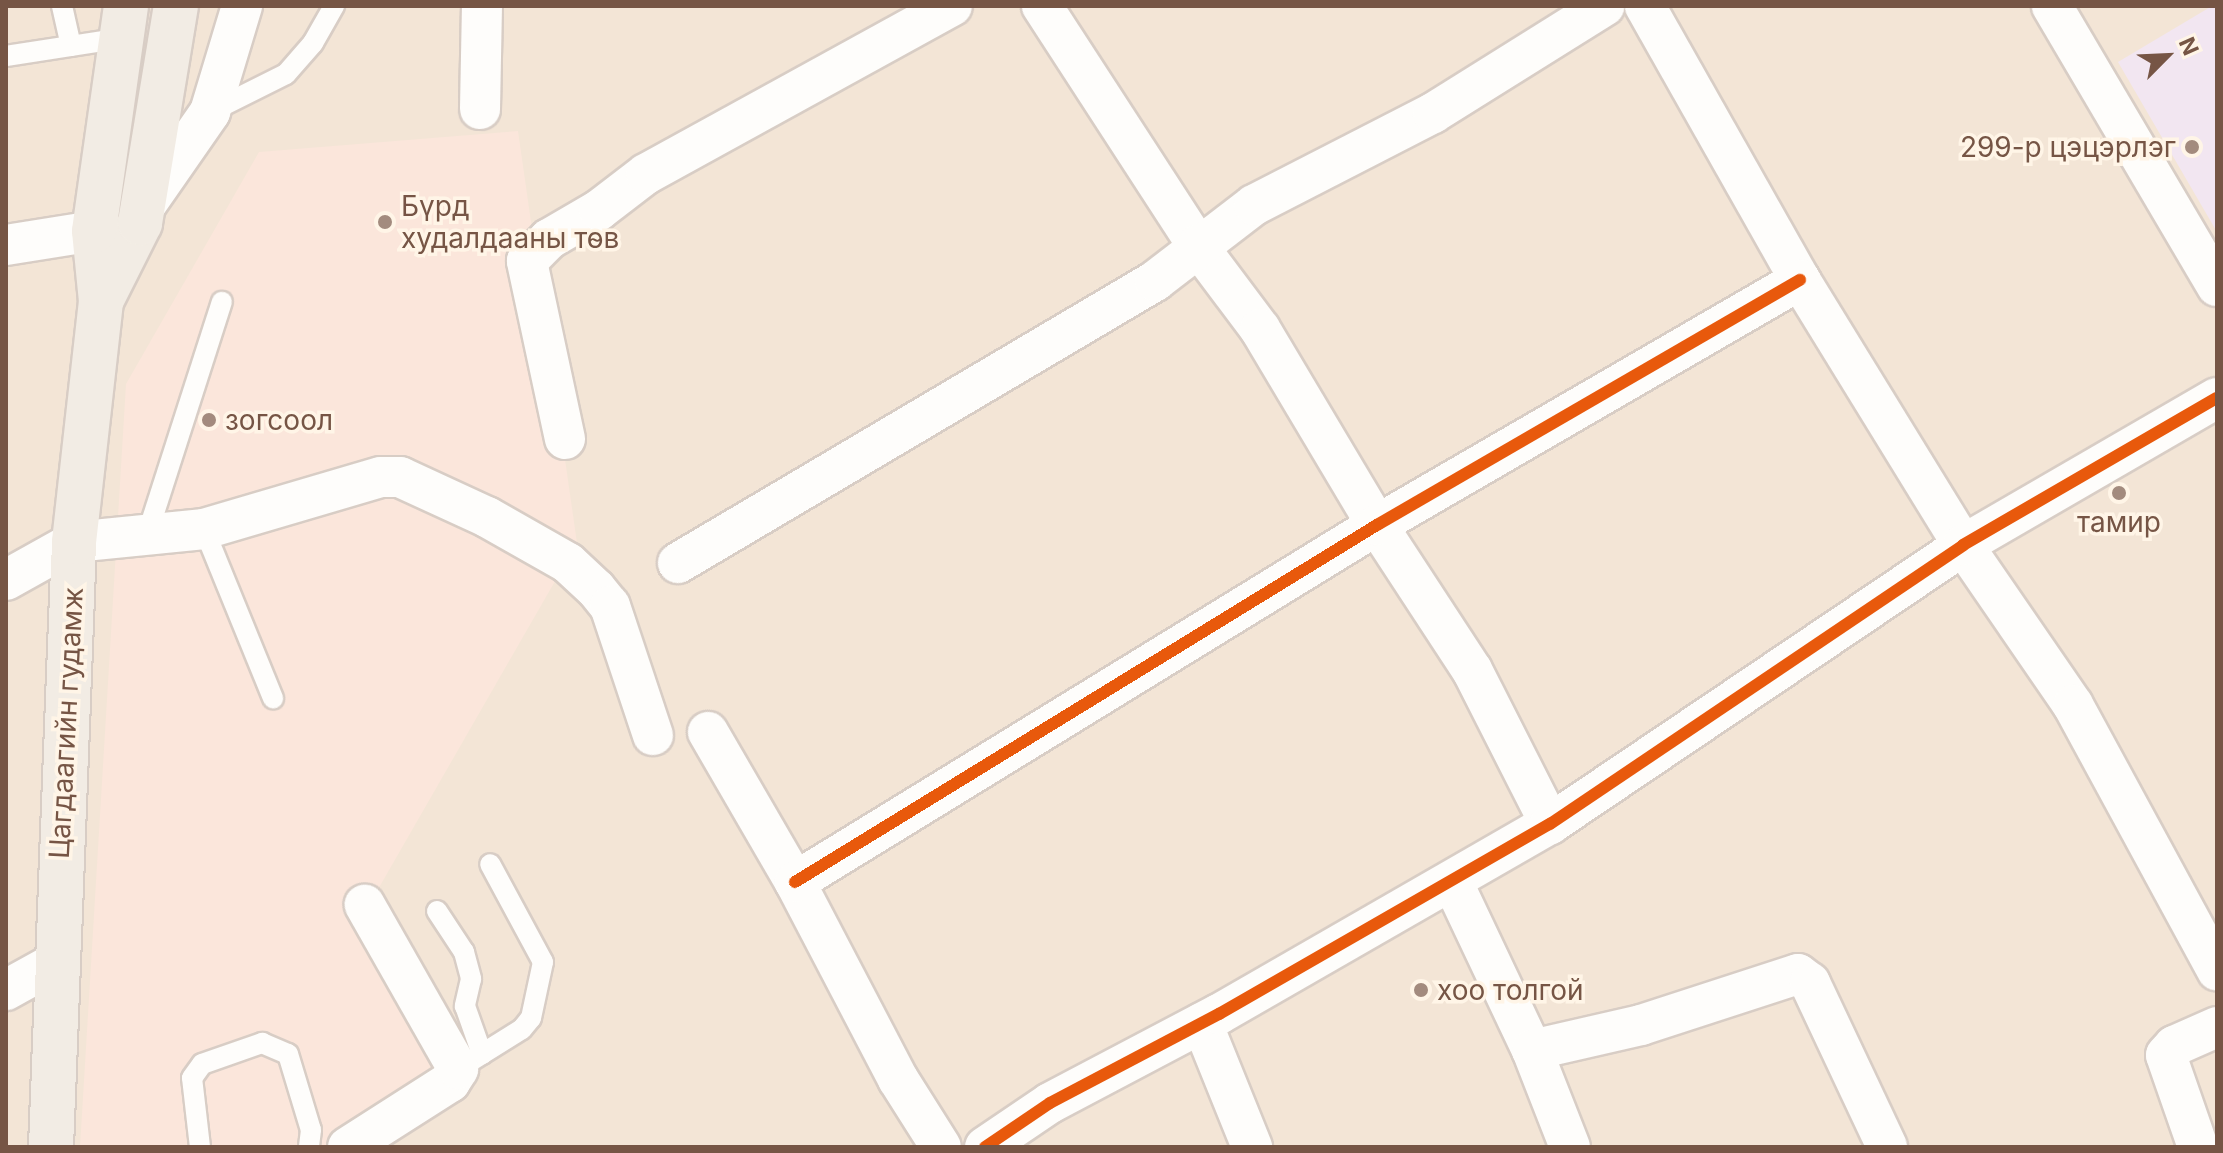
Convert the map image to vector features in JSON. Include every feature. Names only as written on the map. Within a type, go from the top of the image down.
[{"type":"main road","name":"Цагдаагийн гудамж","points":[[101,301],[142,210],[176,6]]},
{"type":"main road","name":"Цагдаагийн гудамж","points":[[51,1147],[55,963],[74,542],[101,301],[94,231],[124,22]]},
{"type":"street","points":[[142,210],[210,112],[242,6]]},
{"type":"street","points":[[480,109],[482,6]]},
{"type":"street","points":[[1042,6],[1197,245],[1260,329],[1377,525],[1472,670],[1550,824]]},
{"type":"street","points":[[678,563],[1155,281],[1197,245],[1279,191],[1433,113],[1604,6]]},
{"type":"street","points":[[1645,6],[1800,280],[1963,545],[2073,705],[2217,970]]},
{"type":"street","points":[[2052,6],[2217,286]]},
{"type":"street","points":[[565,439],[527,261],[549,239],[599,210],[646,174],[948,7]]},
{"type":"street","points":[[6,245],[94,231]]},
{"type":"street","points":[[795,882],[1377,525],[1800,280]]},
{"type":"street","points":[[985,1147],[1050,1103],[1202,1023],[1550,824],[1963,545],[2217,398]]},
{"type":"street","points":[[6,580],[74,542],[204,529],[381,477],[400,477],[439,494],[568,563],[596,589],[610,606],[653,735]]},
{"type":"street","points":[[708,732],[795,882],[898,1079],[941,1147]]},
{"type":"street","points":[[1452,881],[1532,1050],[1570,1147]]},
{"type":"street","points":[[348,1147],[450,1082],[470,1061],[365,905]]},
{"type":"street","points":[[6,990],[55,963]]},
{"type":"street","points":[[1532,1050],[1641,1025],[1798,974],[1810,983],[1887,1147]]},
{"type":"street","points":[[1202,1023],[1252,1147]]},
{"type":"street","points":[[2198,1147],[2166,1055],[2174,1046],[2217,1027]]},
{"type":"lane","points":[[62,6],[71,46]]},
{"type":"lane","points":[[210,112],[286,74],[313,43],[334,6]]},
{"type":"lane","points":[[6,56],[71,46],[124,22]]},
{"type":"lane","points":[[147,535],[222,302]]},
{"type":"lane","points":[[204,529],[273,698]]},
{"type":"lane","points":[[437,911],[464,952],[471,979],[465,1006],[470,1061],[531,1018],[543,962],[490,864]]},
{"type":"lane","points":[[200,1147],[192,1078],[202,1064],[262,1043],[288,1054],[311,1130],[309,1147]]},
{"type":"shaded area","points":[[6,6],[2217,6],[2217,1147],[6,1147]]},
{"type":"shaded area","name":"299-р цэцэрлэг","points":[[2212,6],[2217,6],[2217,232],[2118,62]]},
{"type":"shaded area","points":[[518,131],[577,543],[373,898],[473,1079],[362,1147],[80,1147],[126,384],[259,152]]},
{"type":"cycle path","points":[[795,882],[1377,525],[1800,280]]},
{"type":"cycle path","points":[[985,1147],[1050,1103],[1219,1014],[1550,824],[1963,545],[2217,398]]},
{"type":"place","name":"299-р цэцэрлэг","points":[[2192,147]]},
{"type":"place","name":"Бүрд худалдааны төв","points":[[385,222]]},
{"type":"place","name":"зогсоол","points":[[209,420]]},
{"type":"place","name":"тамир","points":[[2119,493]]},
{"type":"place","name":"хоо толгой","points":[[1421,990]]}]
